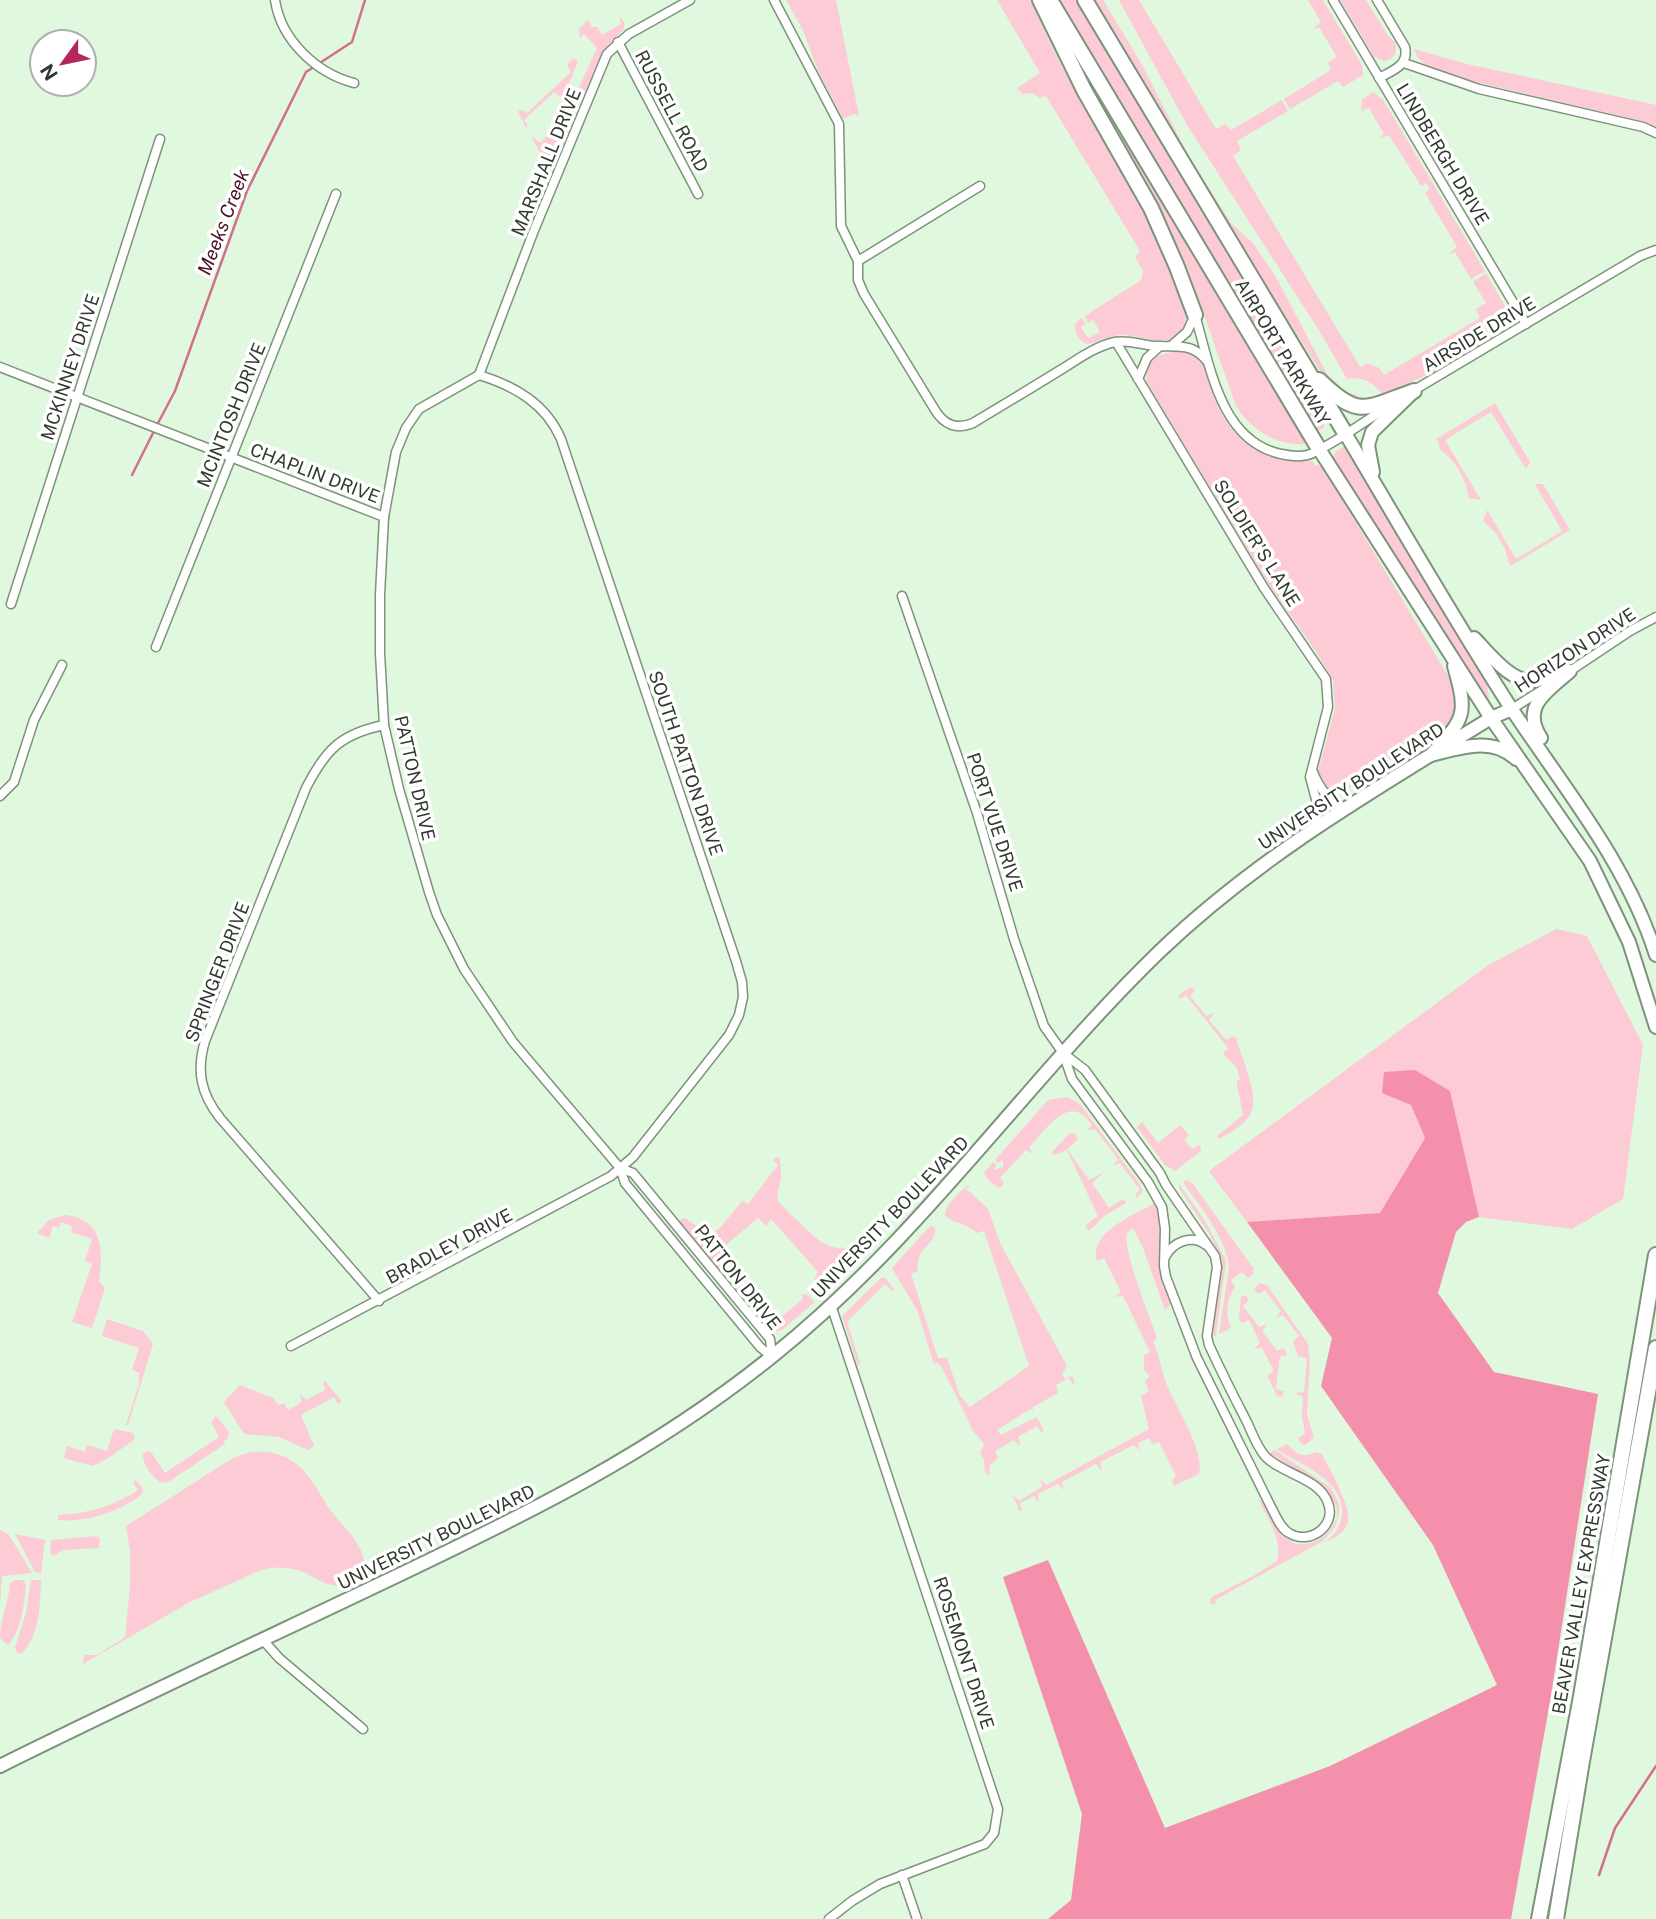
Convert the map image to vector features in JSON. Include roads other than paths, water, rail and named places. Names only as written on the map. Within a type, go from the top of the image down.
[{"type":"highway","points":[[1040,0],[1084,90],[1151,208],[1195,315]]},
{"type":"highway","name":"AIRPORT PARKWAY","points":[[1050,0],[1320,449]]},
{"type":"highway","name":"AIRPORT PARKWAY","points":[[1085,0],[1345,433]]},
{"type":"highway","points":[[1304,365],[1350,406],[1368,407],[1414,391]]},
{"type":"highway","name":"BEAVER VALLEY EXPRESSWAY","points":[[1539,1919],[1580,1702],[1656,1255]]},
{"type":"highway","name":"BEAVER VALLEY EXPRESSWAY","points":[[1556,1919],[1656,1348]]},
{"type":"main road","points":[[1374,483],[1368,445],[1370,437],[1414,391]]},
{"type":"main road","name":"AIRPORT PARKWAY","points":[[1345,433],[1512,709]]},
{"type":"main road","name":"AIRPORT PARKWAY","points":[[1320,449],[1492,718]]},
{"type":"main road","points":[[1459,623],[1503,666],[1525,680],[1540,680],[1570,671]]},
{"type":"main road","points":[[1431,755],[1457,726],[1462,710],[1462,692],[1450,652]]},
{"type":"main road","points":[[1567,790],[1568,778],[1534,727],[1533,715],[1537,703],[1570,671]]},
{"type":"main road","points":[[1512,709],[1603,841],[1640,911],[1656,955]]},
{"type":"main road","name":"UNIVERSITY BOULEVARD","points":[[0,1766],[502,1526],[603,1473],[682,1423],[772,1357],[831,1305],[928,1207],[1063,1054],[1157,954],[1200,915],[1270,858],[1316,826],[1492,718],[1512,709]]},
{"type":"main road","points":[[1492,718],[1585,854],[1610,899],[1629,942],[1656,1027]]},
{"type":"main road","points":[[1431,755],[1480,745],[1497,747],[1510,753],[1532,774]]},
{"type":"street","points":[[275,0],[280,21],[297,47],[333,75],[355,83]]},
{"type":"street","name":"MARSHALL DRIVE","points":[[480,375],[533,233],[607,54],[618,42],[690,0]]},
{"type":"street","points":[[774,0],[839,124],[841,226],[858,261],[858,280],[935,410],[948,425],[963,427],[973,423],[1090,353],[1116,342],[1196,349],[1209,363]]},
{"type":"street","name":"LINDBERGH DRIVE","points":[[1333,0],[1526,324]]},
{"type":"street","points":[[1377,0],[1407,54],[1404,63],[1379,78]]},
{"type":"street","name":"RUSSELL ROAD","points":[[618,42],[698,194]]},
{"type":"street","points":[[1404,63],[1479,89],[1643,127],[1656,134]]},
{"type":"street","name":"MCKINNEY DRIVE","points":[[11,604],[160,139]]},
{"type":"street","points":[[858,261],[980,186]]},
{"type":"street","name":"MCINTOSH DRIVE","points":[[156,647],[336,194]]},
{"type":"street","name":"AIRSIDE DRIVE","points":[[1320,449],[1640,256],[1656,250]]},
{"type":"street","points":[[1172,345],[1186,332],[1195,315]]},
{"type":"street","points":[[1195,315],[1226,411],[1241,432],[1275,453],[1293,456],[1312,454],[1320,449]]},
{"type":"street","name":"SOLDIER'S LANE","points":[[1116,342],[1264,588],[1325,679],[1328,707],[1311,783],[1317,803],[1316,826]]},
{"type":"street","points":[[1138,379],[1147,358],[1160,346]]},
{"type":"street","name":"CHAPLIN DRIVE","points":[[0,367],[384,517]]},
{"type":"street","name":"PATTON DRIVE","points":[[480,375],[425,404],[412,417],[396,452],[384,517],[380,653],[384,724],[399,789],[429,892],[458,958],[513,1042],[620,1168],[625,1183],[760,1347],[772,1357]]},
{"type":"street","name":"SOUTH PATTON DRIVE","points":[[480,375],[538,404],[557,429],[742,982],[742,1006],[729,1035],[633,1157],[620,1168]]},
{"type":"street","name":"PORT VUE DRIVE","points":[[902,596],[977,813],[1014,939],[1041,1018],[1050,1037],[1063,1054]]},
{"type":"street","name":"HORIZON DRIVE","points":[[1512,709],[1630,631],[1656,617]]},
{"type":"street","points":[[0,796],[14,782],[34,720],[62,665]]},
{"type":"street","name":"SPRINGER DRIVE","points":[[379,1301],[220,1118],[204,1091],[199,1066],[205,1041],[312,777],[337,743],[358,732],[384,724]]},
{"type":"street","points":[[1312,769],[1318,785],[1332,802],[1345,808]]},
{"type":"street","points":[[1063,1054],[1085,1070],[1160,1173],[1215,1256],[1217,1267],[1207,1336],[1209,1345],[1264,1454],[1318,1489],[1326,1499],[1328,1519],[1321,1531],[1313,1536],[1304,1538],[1294,1535],[1286,1531],[1280,1523],[1197,1358],[1166,1278],[1162,1207],[1148,1182],[1072,1079],[1063,1054]]},
{"type":"street","name":"PATTON DRIVE","points":[[620,1168],[633,1173],[770,1339],[772,1357]]},
{"type":"street","name":"BRADLEY DRIVE","points":[[291,1346],[602,1182],[620,1168]]},
{"type":"street","points":[[1164,1261],[1170,1248],[1180,1242],[1196,1240],[1209,1246]]},
{"type":"street","name":"ROSEMONT DRIVE","points":[[829,1919],[870,1889],[985,1844],[994,1833],[998,1809],[831,1305]]},
{"type":"street","points":[[264,1640],[279,1658],[363,1729]]},
{"type":"street","points":[[902,1875],[917,1919]]},
{"type":"waterway","name":"Meeks Creek","points":[[157,425],[175,391],[247,191],[306,72],[352,42],[365,0]]},
{"type":"waterway","name":"Meeks Creek","points":[[132,475],[154,431]]},
{"type":"waterway","points":[[1599,1875],[1615,1828],[1656,1766]]}]
